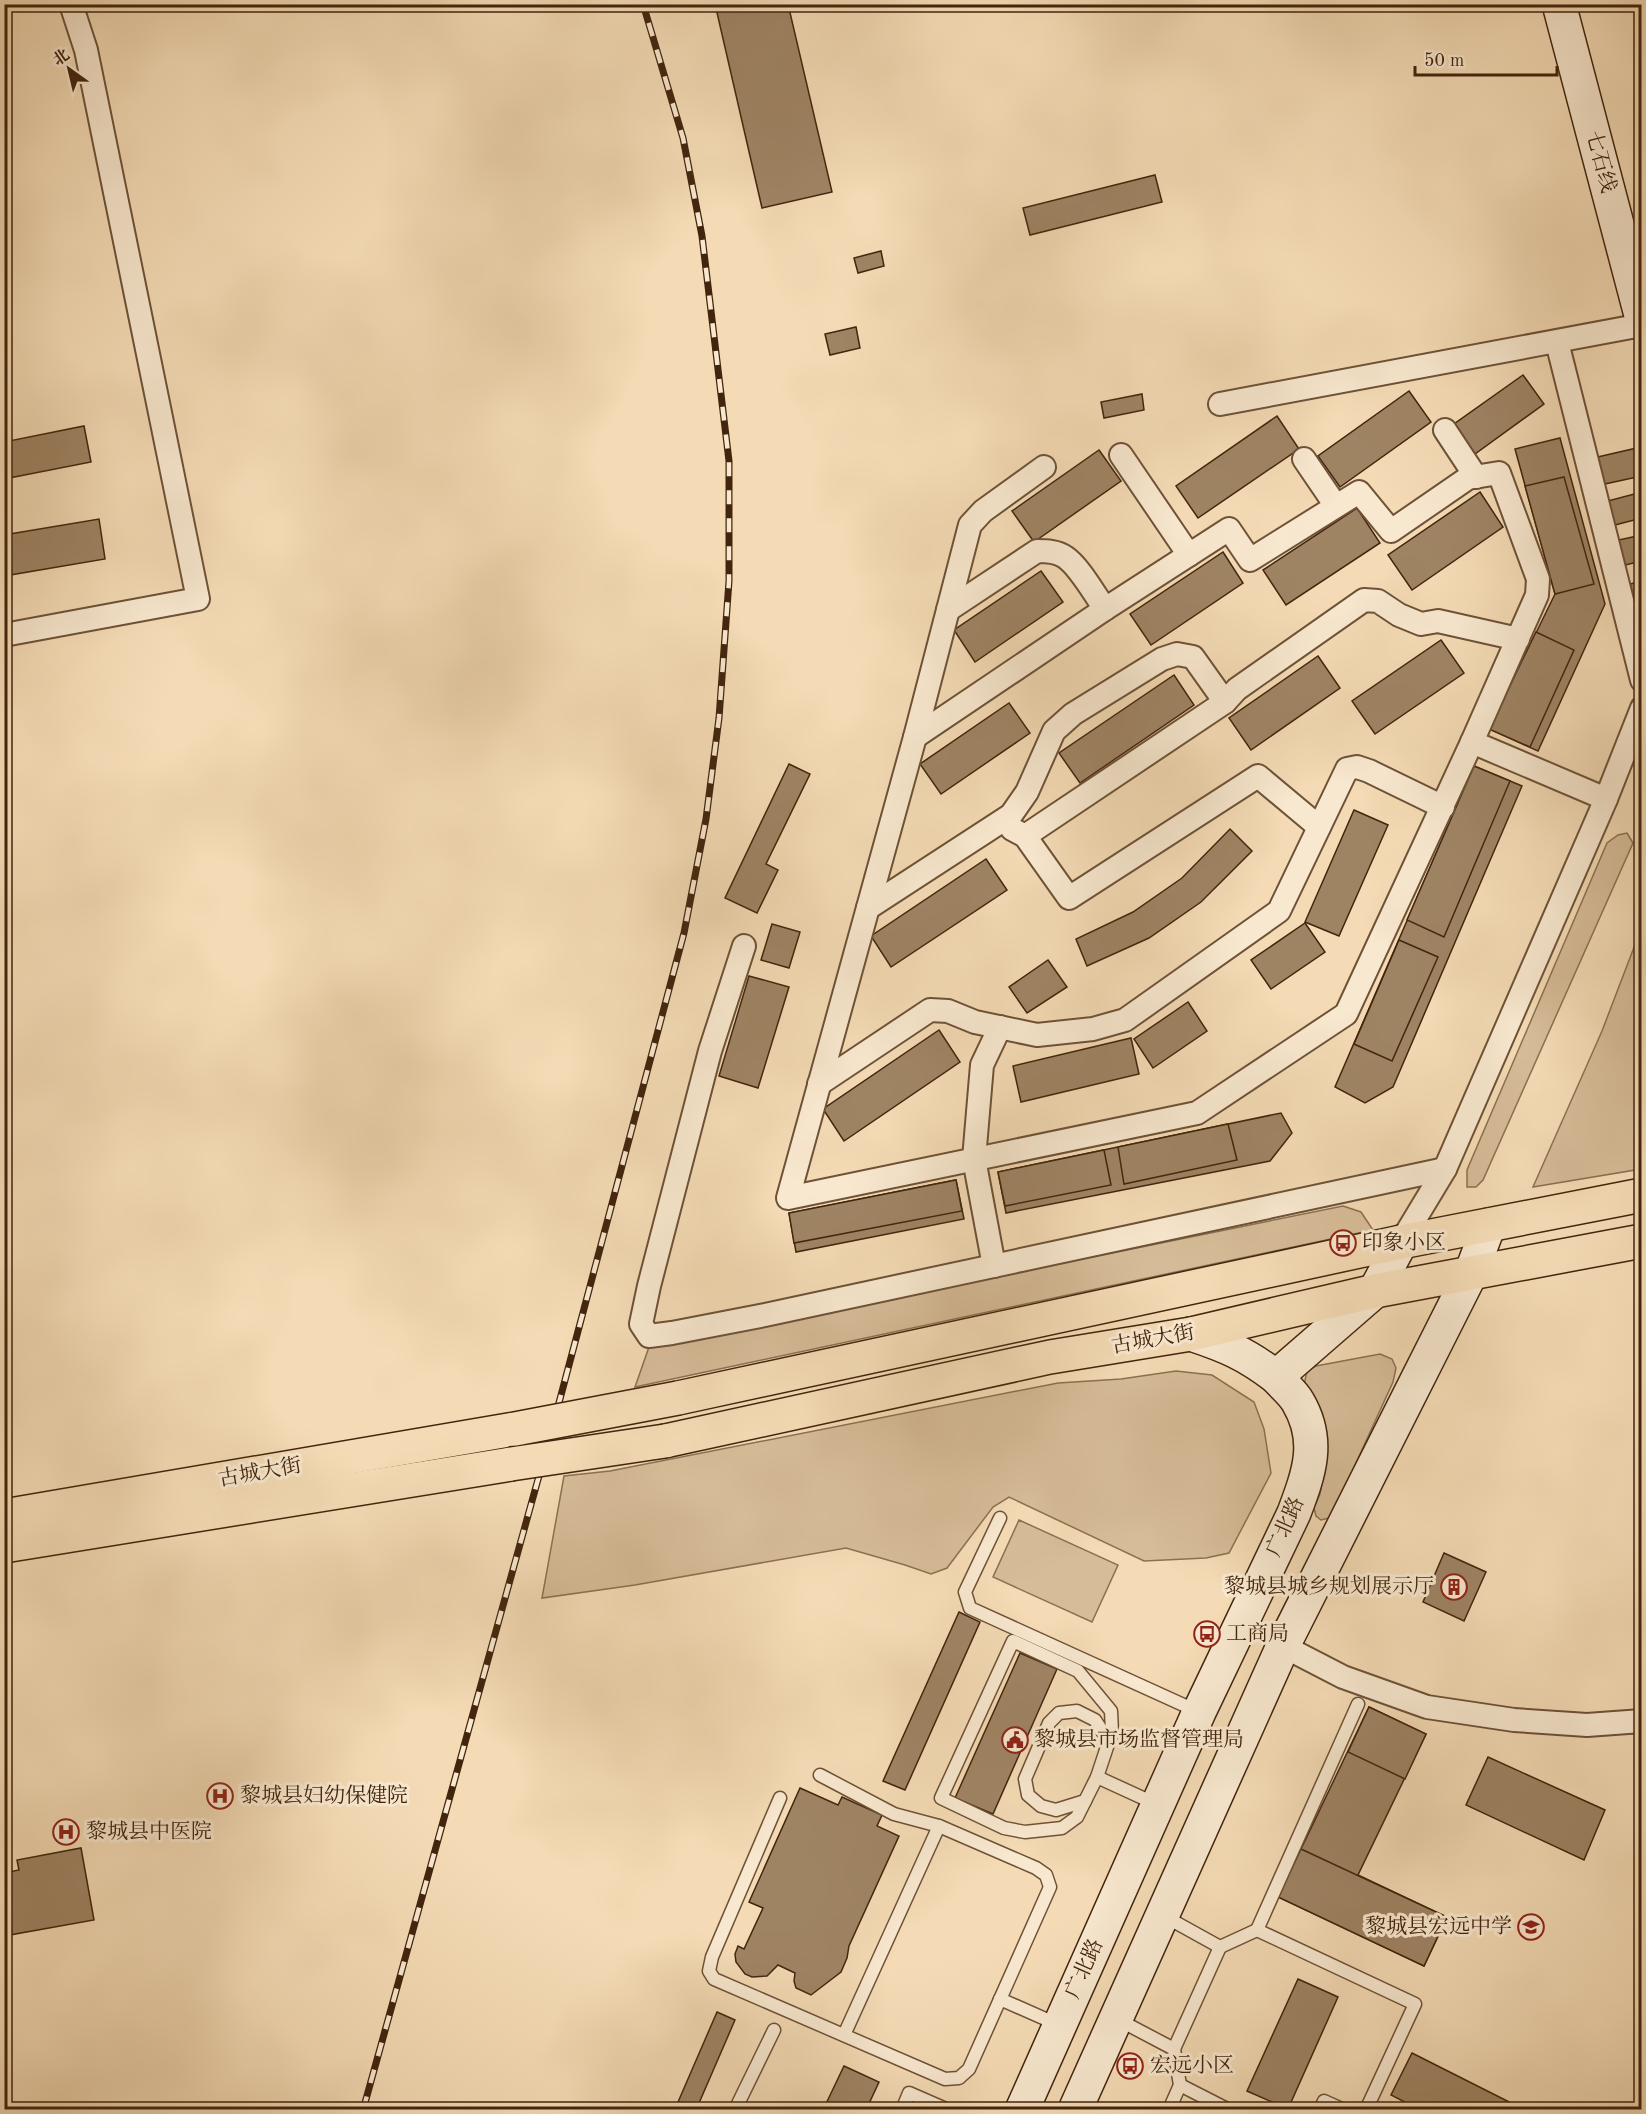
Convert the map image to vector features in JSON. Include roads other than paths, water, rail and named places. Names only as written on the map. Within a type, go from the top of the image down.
[{"type":"main road","name":"七石线","points":[[1559,4],[1641,319]]},
{"type":"main road","name":"古城大街","points":[[4,1516],[515,1429],[678,1398],[1401,1242],[1641,1195]]},
{"type":"main road","points":[[1075,2109],[1282,1646],[1471,1273],[1489,1225]]},
{"type":"main road","name":"古城大街","points":[[4,1546],[665,1441],[1050,1357],[1191,1334],[1375,1290],[1641,1240]]},
{"type":"main road","points":[[1276,1377],[1375,1290],[1401,1242]]},
{"type":"main road","name":"广北路","points":[[1022,2109],[1061,2026],[1199,1712],[1294,1513],[1312,1458],[1311,1433],[1297,1401],[1276,1377],[1252,1359],[1228,1347],[1191,1334]]},
{"type":"main road","points":[[1089,1960],[1134,1980]]},
{"type":"street","points":[[4,635],[198,599],[87,50],[71,4]]},
{"type":"street","points":[[1220,404],[1641,325]]},
{"type":"street","points":[[1557,342],[1641,680]]},
{"type":"street","points":[[1444,430],[1476,477]]},
{"type":"street","points":[[1121,455],[1189,555]]},
{"type":"street","points":[[1304,459],[1336,506]]},
{"type":"street","points":[[915,737],[1229,529],[1250,560],[1359,492],[1391,531],[1468,478],[1499,473],[1538,579],[1537,595],[1443,807],[1346,1014],[1197,1113],[788,1198],[915,737],[970,525],[983,511],[1044,467]]},
{"type":"street","points":[[948,610],[1037,551],[1049,551],[1065,557],[1105,609]]},
{"type":"street","points":[[1025,836],[1225,702],[1237,688],[1364,600],[1378,601],[1399,615],[1421,624],[1438,621],[1518,639]]},
{"type":"street","points":[[868,909],[1011,815],[1028,792],[1054,731],[1073,714],[1162,659],[1177,654],[1193,657],[1225,702]]},
{"type":"street","points":[[1401,1242],[1445,1169],[1606,799],[1641,708]]},
{"type":"street","points":[[1472,742],[1606,799]]},
{"type":"street","points":[[819,1084],[930,1010],[948,1011],[975,1022],[1037,1035],[1093,1029],[1125,1020],[1279,911],[1347,769],[1357,767],[1368,771],[1443,807]]},
{"type":"street","points":[[1000,823],[1025,836],[1069,898],[1258,776],[1318,827]]},
{"type":"street","points":[[744,946],[710,1051],[649,1286],[641,1324],[649,1336],[765,1315],[1445,1169]]},
{"type":"street","points":[[994,1266],[974,1159],[982,1065],[1000,1027]]},
{"type":"street","points":[[1282,1646],[1343,1677],[1427,1707],[1514,1720],[1587,1725],[1641,1721]]},
{"type":"lane","points":[[1000,1518],[965,1592],[970,1608],[1199,1712]]},
{"type":"lane","points":[[1012,1641],[1078,1671],[1111,1711],[1112,1732],[1097,1777],[1077,1817],[1062,1828],[1025,1832],[1004,1828],[941,1798],[1012,1641]]},
{"type":"lane","points":[[1169,2109],[1180,2085],[1174,2049],[1220,1947],[1257,1929],[1358,1704]]},
{"type":"lane","points":[[1085,1801],[1056,1810],[1041,1806],[1028,1795],[1025,1779],[1049,1723],[1059,1713],[1077,1711],[1095,1720],[1109,1742]]},
{"type":"lane","points":[[780,1798],[712,1957],[709,1971],[714,1979],[945,2079],[959,2078],[969,2069],[1050,1887],[1046,1875],[1036,1868],[939,1826],[894,1814],[820,1775]]},
{"type":"lane","points":[[1097,1777],[1158,1805]]},
{"type":"lane","points":[[844,2035],[939,1826]]},
{"type":"lane","points":[[1162,1916],[1220,1947]]},
{"type":"lane","points":[[1257,1929],[1415,2004],[1366,2109]]},
{"type":"lane","points":[[1000,1999],[1061,2026]]},
{"type":"lane","points":[[1116,2019],[1174,2049]]},
{"type":"lane","points":[[735,2109],[774,2030]]},
{"type":"lane","points":[[1180,2085],[1229,2109]]},
{"type":"lane","points":[[902,2109],[909,2092],[948,2109]]},
{"type":"lane","points":[[1320,2109],[1324,2101],[1344,2109]]},
{"type":"railway","points":[[363,2110],[552,1429],[684,933],[706,819],[719,718],[729,581],[729,461],[702,236],[683,138],[643,4]]},
{"type":"place","name":"印象小区","points":[[1343,1243]]},
{"type":"place","name":"黎城县城乡规划展示厅","points":[[1454,1587]]},
{"type":"place","name":"工商局","points":[[1207,1634]]},
{"type":"place","name":"黎城县市场监督管理局","points":[[1015,1740]]},
{"type":"place","name":"黎城县妇幼保健院","points":[[220,1796]]},
{"type":"place","name":"黎城县中医院","points":[[66,1832]]},
{"type":"place","name":"黎城县宏远中学","points":[[1531,1927]]},
{"type":"place","name":"宏远小区","points":[[1130,2066]]}]
